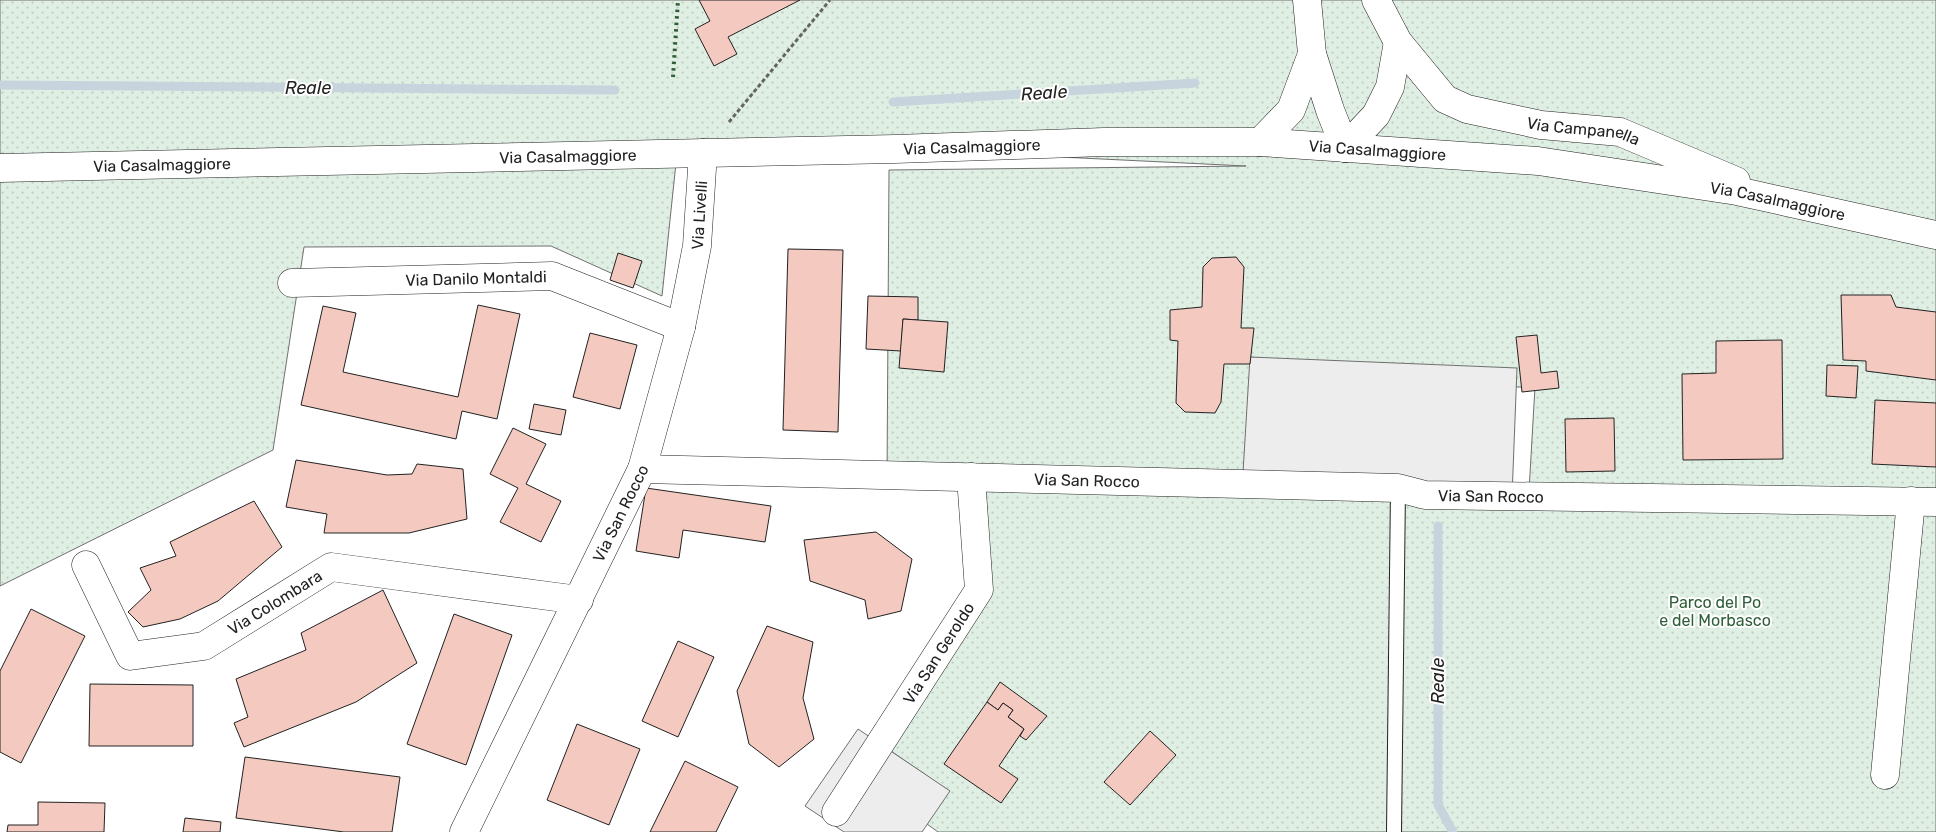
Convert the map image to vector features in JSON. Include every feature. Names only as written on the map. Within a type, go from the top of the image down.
[{"type":"street","points":[[1307,0],[1312,54],[1330,110],[1345,148],[1376,115],[1390,87],[1398,42]]},
{"type":"street","name":"Via Campanella","points":[[1376,0],[1398,42],[1445,99],[1467,109],[1541,125],[1620,132],[1786,202]]},
{"type":"street","points":[[1260,142],[1291,110],[1312,54]]},
{"type":"street","name":"Via Casalmaggiore","points":[[0,168],[703,153],[1104,142],[1260,142],[1538,161],[1737,191],[1936,235]]},
{"type":"street","name":"Via Livelli","points":[[642,469],[682,327],[697,246],[703,153]]},
{"type":"street","name":"Via Danilo Montaldi","points":[[292,283],[552,276],[682,327]]},
{"type":"street","name":"Via San Rocco","points":[[464,832],[642,469],[1398,488],[1425,495],[1923,502]]},
{"type":"street","name":"Via San Geroldo","points":[[836,812],[979,590],[971,477]]},
{"type":"street","points":[[1884,775],[1923,502]]},
{"type":"street","name":"Via Colombara","points":[[86,565],[130,656],[204,646],[330,566],[579,600]]},
{"type":"lane","points":[[1394,832],[1398,488]]},
{"type":"path","points":[[703,153],[830,0]]},
{"type":"green space","name":"Parco del Po e del Morbasco","points":[[0,0],[1936,0],[1936,832],[938,832],[927,824],[949,791],[875,740],[977,591],[971,478],[887,478],[889,170],[1246,166],[895,149],[678,144],[662,296],[551,246],[304,247],[273,450],[0,586]],"holes":[[[1250,357],[1511,387],[1535,387],[1529,491]]]},
{"type":"shaded area","points":[[1250,357],[1517,368],[1512,497],[1242,489]]},
{"type":"shaded area","points":[[858,729],[950,791],[922,832],[844,832],[805,806]]},
{"type":"building","points":[[699,0],[800,0],[728,37],[737,54],[714,66],[695,29],[710,21]]},
{"type":"building","points":[[788,249],[843,250],[838,432],[783,430]]},
{"type":"building","points":[[618,253],[642,261],[633,288],[610,280]]},
{"type":"building","points":[[1236,257],[1244,267],[1241,328],[1254,328],[1250,364],[1224,364],[1221,402],[1215,413],[1185,412],[1176,403],[1178,341],[1170,340],[1170,310],[1202,307],[1203,267],[1212,258]]},
{"type":"building","points":[[1841,295],[1891,295],[1896,307],[1936,312],[1936,380],[1866,371],[1866,361],[1843,360]]},
{"type":"building","points":[[868,296],[918,297],[918,320],[903,319],[901,351],[866,349]]},
{"type":"building","points":[[478,305],[520,314],[497,419],[462,411],[456,439],[301,405],[323,306],[356,313],[343,372],[458,397]]},
{"type":"building","points":[[903,319],[948,322],[944,372],[899,368]]},
{"type":"building","points":[[590,333],[637,345],[620,409],[573,397]]},
{"type":"building","points":[[1537,335],[1541,373],[1557,371],[1559,388],[1522,392],[1516,337]]},
{"type":"building","points":[[1782,340],[1783,459],[1683,460],[1682,374],[1716,373],[1716,341]]},
{"type":"building","points":[[1827,365],[1858,366],[1856,398],[1826,396]]},
{"type":"building","points":[[1875,400],[1936,403],[1936,467],[1872,464]]},
{"type":"building","points":[[534,404],[566,410],[561,435],[529,429]]},
{"type":"building","points":[[1614,418],[1615,471],[1566,472],[1565,419]]},
{"type":"building","points":[[513,428],[546,444],[526,484],[561,501],[541,542],[500,522],[518,488],[490,474]]},
{"type":"building","points":[[296,460],[387,475],[412,474],[417,464],[463,469],[467,519],[409,533],[324,533],[327,514],[286,507]]},
{"type":"building","points":[[646,488],[771,506],[765,542],[683,530],[679,558],[636,551]]},
{"type":"building","points":[[254,501],[282,547],[218,601],[180,619],[143,627],[128,612],[151,590],[140,568],[176,556],[170,542]]},
{"type":"building","points":[[876,532],[912,559],[901,611],[868,619],[865,600],[810,581],[804,540]]},
{"type":"building","points":[[383,590],[417,663],[356,702],[244,747],[234,723],[248,717],[236,679],[306,650],[301,633]]},
{"type":"building","points":[[31,609],[85,636],[21,763],[0,752],[0,671]]},
{"type":"building","points":[[454,614],[512,635],[466,765],[407,744]]},
{"type":"building","points":[[767,626],[813,642],[803,698],[814,739],[779,767],[749,744],[737,691]]},
{"type":"building","points":[[678,641],[714,657],[678,737],[642,721]]},
{"type":"building","points":[[1000,682],[1047,716],[1026,740],[1020,736],[1024,729],[1008,717],[1013,710],[1003,703],[998,710],[987,702]]},
{"type":"building","points":[[90,684],[193,685],[193,746],[89,746]]},
{"type":"building","points":[[987,702],[998,710],[1003,703],[1013,710],[1008,717],[1024,729],[999,766],[1018,779],[1001,803],[944,764]]},
{"type":"building","points":[[577,724],[640,749],[609,825],[547,800]]},
{"type":"building","points":[[1150,731],[1176,755],[1130,805],[1104,782]]},
{"type":"building","points":[[245,757],[400,777],[392,832],[344,832],[236,818]]},
{"type":"building","points":[[685,761],[738,787],[716,832],[650,832]]},
{"type":"building","points":[[38,802],[105,803],[104,832],[7,832],[8,825],[38,825]]},
{"type":"building","points":[[185,818],[221,822],[220,832],[183,832]]},
{"type":"waterway","name":"Reale","points":[[893,102],[1195,83]]},
{"type":"waterway","name":"Reale","points":[[0,85],[615,90]]},
{"type":"waterway","name":"Reale","points":[[1438,526],[1438,805],[1453,832]]},
{"type":"hedge","points":[[673,77],[678,0]]}]
